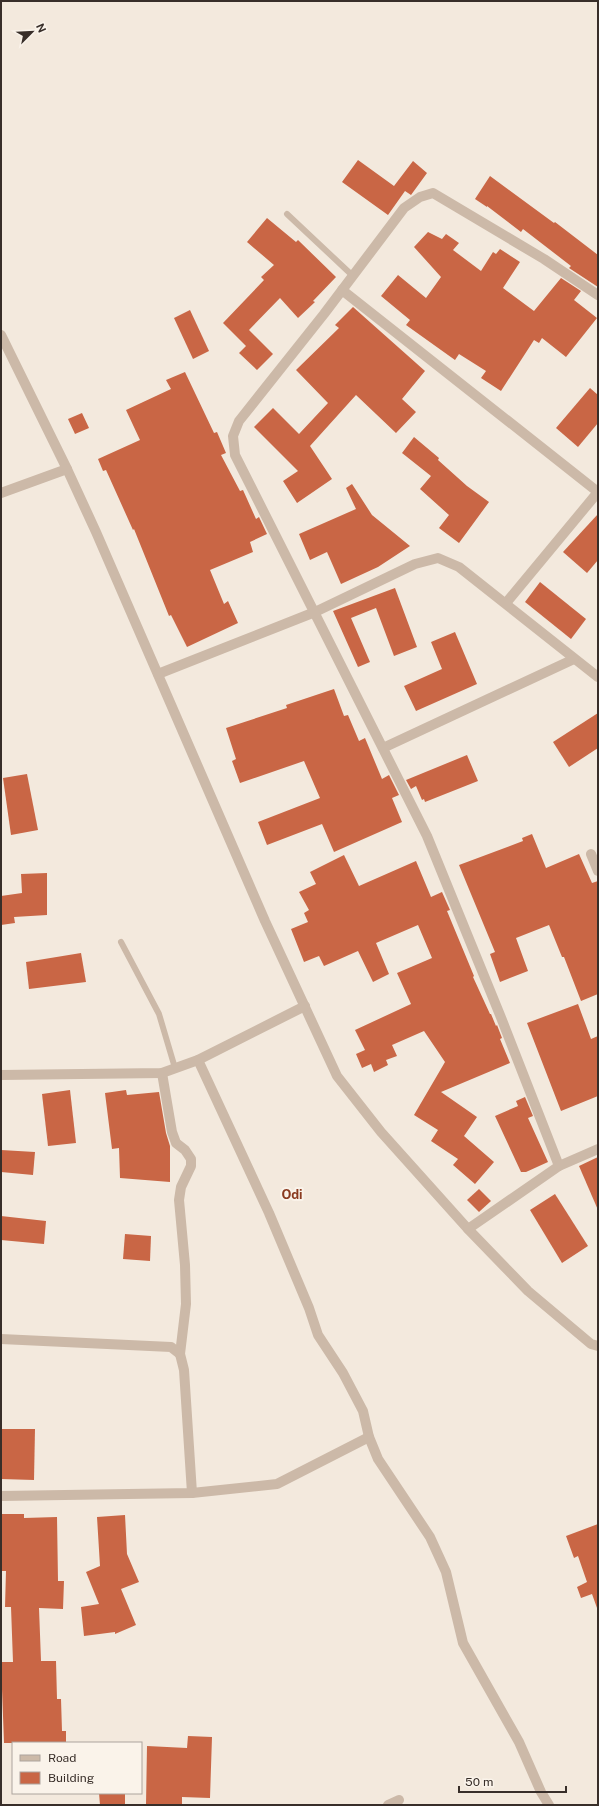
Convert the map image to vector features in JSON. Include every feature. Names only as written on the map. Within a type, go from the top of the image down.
[{"type":"street","points":[[559,1166],[503,1022],[427,836],[235,455],[233,436],[239,421],[353,276],[404,208],[420,197],[433,193],[544,258],[598,295]]},
{"type":"street","points":[[342,290],[598,492],[506,603]]},
{"type":"street","points":[[1,335],[67,469],[158,674],[265,922],[337,1076],[381,1132],[468,1229],[528,1291],[591,1344],[598,1346]]},
{"type":"street","points":[[1,493],[67,469]]},
{"type":"street","points":[[158,674],[315,612],[415,564],[438,558],[459,567],[598,677]]},
{"type":"street","points":[[383,748],[574,659]]},
{"type":"street","points":[[591,854],[598,871]]},
{"type":"street","points":[[1,1075],[162,1073],[198,1060],[305,1006]]},
{"type":"street","points":[[198,1060],[269,1213],[309,1308],[318,1335],[343,1373],[363,1411],[369,1437],[378,1460],[430,1537],[446,1572],[463,1643],[519,1742],[541,1792],[549,1805]]},
{"type":"street","points":[[162,1073],[172,1132],[176,1143],[185,1150],[191,1159],[191,1166],[180,1187],[179,1200],[185,1265],[186,1304],[180,1354],[184,1370],[192,1493]]},
{"type":"street","points":[[468,1229],[559,1166],[598,1148]]},
{"type":"street","points":[[1,1339],[171,1347],[180,1354]]},
{"type":"street","points":[[1,1496],[192,1493],[277,1484],[369,1437]]},
{"type":"street","points":[[388,1805],[399,1800]]},
{"type":"lane","points":[[287,214],[353,276]]},
{"type":"lane","points":[[121,942],[159,1014],[175,1068]]},
{"type":"building","points":[[358,160],[394,186],[413,161],[427,173],[411,195],[405,191],[388,215],[342,182]]},
{"type":"building","points":[[490,176],[554,223],[555,222],[598,255],[598,287],[569,268],[571,266],[523,229],[521,232],[487,206],[475,199]]},
{"type":"building","points":[[267,218],[296,242],[298,240],[336,277],[313,301],[315,302],[298,318],[280,298],[249,330],[273,354],[257,370],[239,353],[246,346],[223,323],[264,280],[261,277],[274,265],[247,242]]},
{"type":"building","points":[[428,232],[442,239],[446,234],[459,243],[453,250],[481,271],[493,252],[496,254],[500,249],[520,262],[503,288],[534,311],[561,278],[581,291],[574,300],[597,318],[566,357],[542,338],[539,343],[534,340],[501,391],[481,378],[486,371],[459,354],[455,360],[406,325],[410,320],[381,296],[398,275],[426,298],[441,277],[414,247]]},
{"type":"building","points":[[353,307],[425,371],[402,399],[416,412],[396,433],[356,395],[310,446],[332,479],[297,503],[283,481],[298,471],[254,427],[273,408],[299,434],[328,403],[296,370],[339,328],[335,325]]},
{"type":"building","points":[[190,310],[209,351],[193,359],[174,318]]},
{"type":"building","points":[[185,372],[214,433],[217,432],[226,453],[221,455],[240,491],[243,490],[256,519],[259,517],[267,534],[250,542],[253,552],[210,570],[224,604],[228,601],[238,623],[187,647],[171,615],[169,616],[134,529],[133,530],[106,470],[103,471],[98,459],[140,440],[126,410],[171,389],[166,380]]},
{"type":"building","points":[[590,388],[598,395],[598,423],[578,447],[556,428]]},
{"type":"building","points":[[82,413],[89,428],[75,434],[68,419]]},
{"type":"building","points":[[414,437],[439,458],[438,460],[467,486],[489,502],[459,543],[439,528],[449,515],[420,489],[431,476],[402,453]]},
{"type":"building","points":[[352,484],[372,515],[410,546],[378,567],[341,584],[327,552],[310,560],[299,534],[356,509],[346,488]]},
{"type":"building","points":[[598,514],[598,560],[587,573],[563,552]]},
{"type":"building","points":[[540,582],[586,619],[571,639],[525,602]]},
{"type":"building","points":[[395,588],[417,647],[394,656],[376,608],[351,618],[370,662],[358,667],[333,611]]},
{"type":"building","points":[[455,632],[477,684],[416,711],[404,686],[442,669],[431,642]]},
{"type":"building","points":[[334,689],[344,716],[348,715],[359,741],[365,738],[382,779],[389,775],[399,795],[392,798],[402,822],[334,852],[322,824],[267,845],[258,822],[320,798],[304,761],[240,783],[232,761],[236,759],[226,728],[287,708],[286,705]]},
{"type":"building","points":[[598,713],[598,748],[569,767],[553,742]]},
{"type":"building","points":[[467,755],[478,781],[425,802],[424,799],[422,800],[416,786],[411,789],[406,780]]},
{"type":"building","points":[[27,774],[38,830],[11,835],[3,778]]},
{"type":"building","points":[[532,834],[546,868],[579,854],[592,883],[598,881],[598,994],[581,1001],[564,957],[562,957],[549,925],[516,938],[528,971],[500,982],[490,954],[495,952],[459,865],[523,841],[522,838]]},
{"type":"building","points":[[344,855],[359,886],[416,861],[431,897],[442,892],[450,910],[447,911],[474,976],[473,977],[496,1026],[497,1025],[502,1038],[500,1039],[510,1063],[441,1092],[477,1117],[464,1136],[494,1162],[475,1184],[453,1165],[458,1159],[431,1141],[438,1130],[414,1115],[445,1062],[424,1031],[392,1045],[397,1056],[386,1060],[388,1065],[374,1072],[371,1064],[362,1068],[356,1054],[365,1050],[355,1030],[411,1004],[397,973],[432,958],[418,925],[376,943],[389,974],[373,982],[358,951],[324,966],[319,956],[304,962],[291,929],[308,922],[304,913],[309,910],[299,892],[316,884],[310,872]]},
{"type":"building","points":[[47,873],[47,915],[14,917],[15,923],[1,925],[1,896],[22,893],[21,874]]},
{"type":"building","points":[[81,953],[86,982],[29,989],[26,962]]},
{"type":"building","points":[[578,1004],[591,1039],[598,1036],[598,1096],[561,1111],[527,1023]]},
{"type":"building","points":[[70,1090],[76,1143],[48,1146],[42,1094]]},
{"type":"building","points":[[126,1090],[127,1095],[159,1092],[166,1133],[170,1146],[170,1182],[120,1178],[119,1148],[112,1149],[105,1093]]},
{"type":"building","points":[[525,1097],[533,1116],[528,1118],[548,1162],[526,1172],[521,1172],[495,1116],[518,1106],[516,1101]]},
{"type":"building","points":[[1,1150],[35,1152],[33,1175],[1,1172]]},
{"type":"building","points":[[598,1157],[598,1210],[579,1166]]},
{"type":"building","points":[[479,1189],[491,1201],[479,1212],[467,1200]]},
{"type":"building","points":[[555,1194],[588,1246],[562,1263],[530,1210]]},
{"type":"building","points":[[1,1216],[46,1221],[44,1244],[1,1240]]},
{"type":"building","points":[[125,1234],[151,1236],[150,1261],[123,1259]]},
{"type":"building","points":[[1,1429],[35,1429],[34,1480],[1,1479]]},
{"type":"building","points":[[1,1514],[24,1514],[24,1518],[57,1517],[58,1581],[64,1581],[63,1609],[39,1608],[41,1661],[56,1661],[57,1699],[61,1699],[62,1731],[66,1731],[66,1742],[4,1743],[1,1662],[13,1662],[11,1607],[5,1607],[6,1571],[1,1571]]},
{"type":"building","points":[[125,1515],[127,1554],[139,1582],[121,1589],[136,1625],[115,1634],[115,1632],[84,1636],[81,1607],[99,1604],[86,1572],[100,1566],[97,1517]]},
{"type":"building","points":[[598,1524],[597,1608],[592,1594],[581,1598],[577,1587],[587,1582],[578,1556],[574,1558],[566,1536]]},
{"type":"building","points":[[188,1736],[212,1737],[210,1798],[182,1797],[182,1805],[146,1805],[147,1746],[187,1748]]},
{"type":"building","points":[[99,1794],[125,1794],[125,1805],[100,1805]]},
{"type":"district","name":"Odi","points":[[292,1194]]}]
